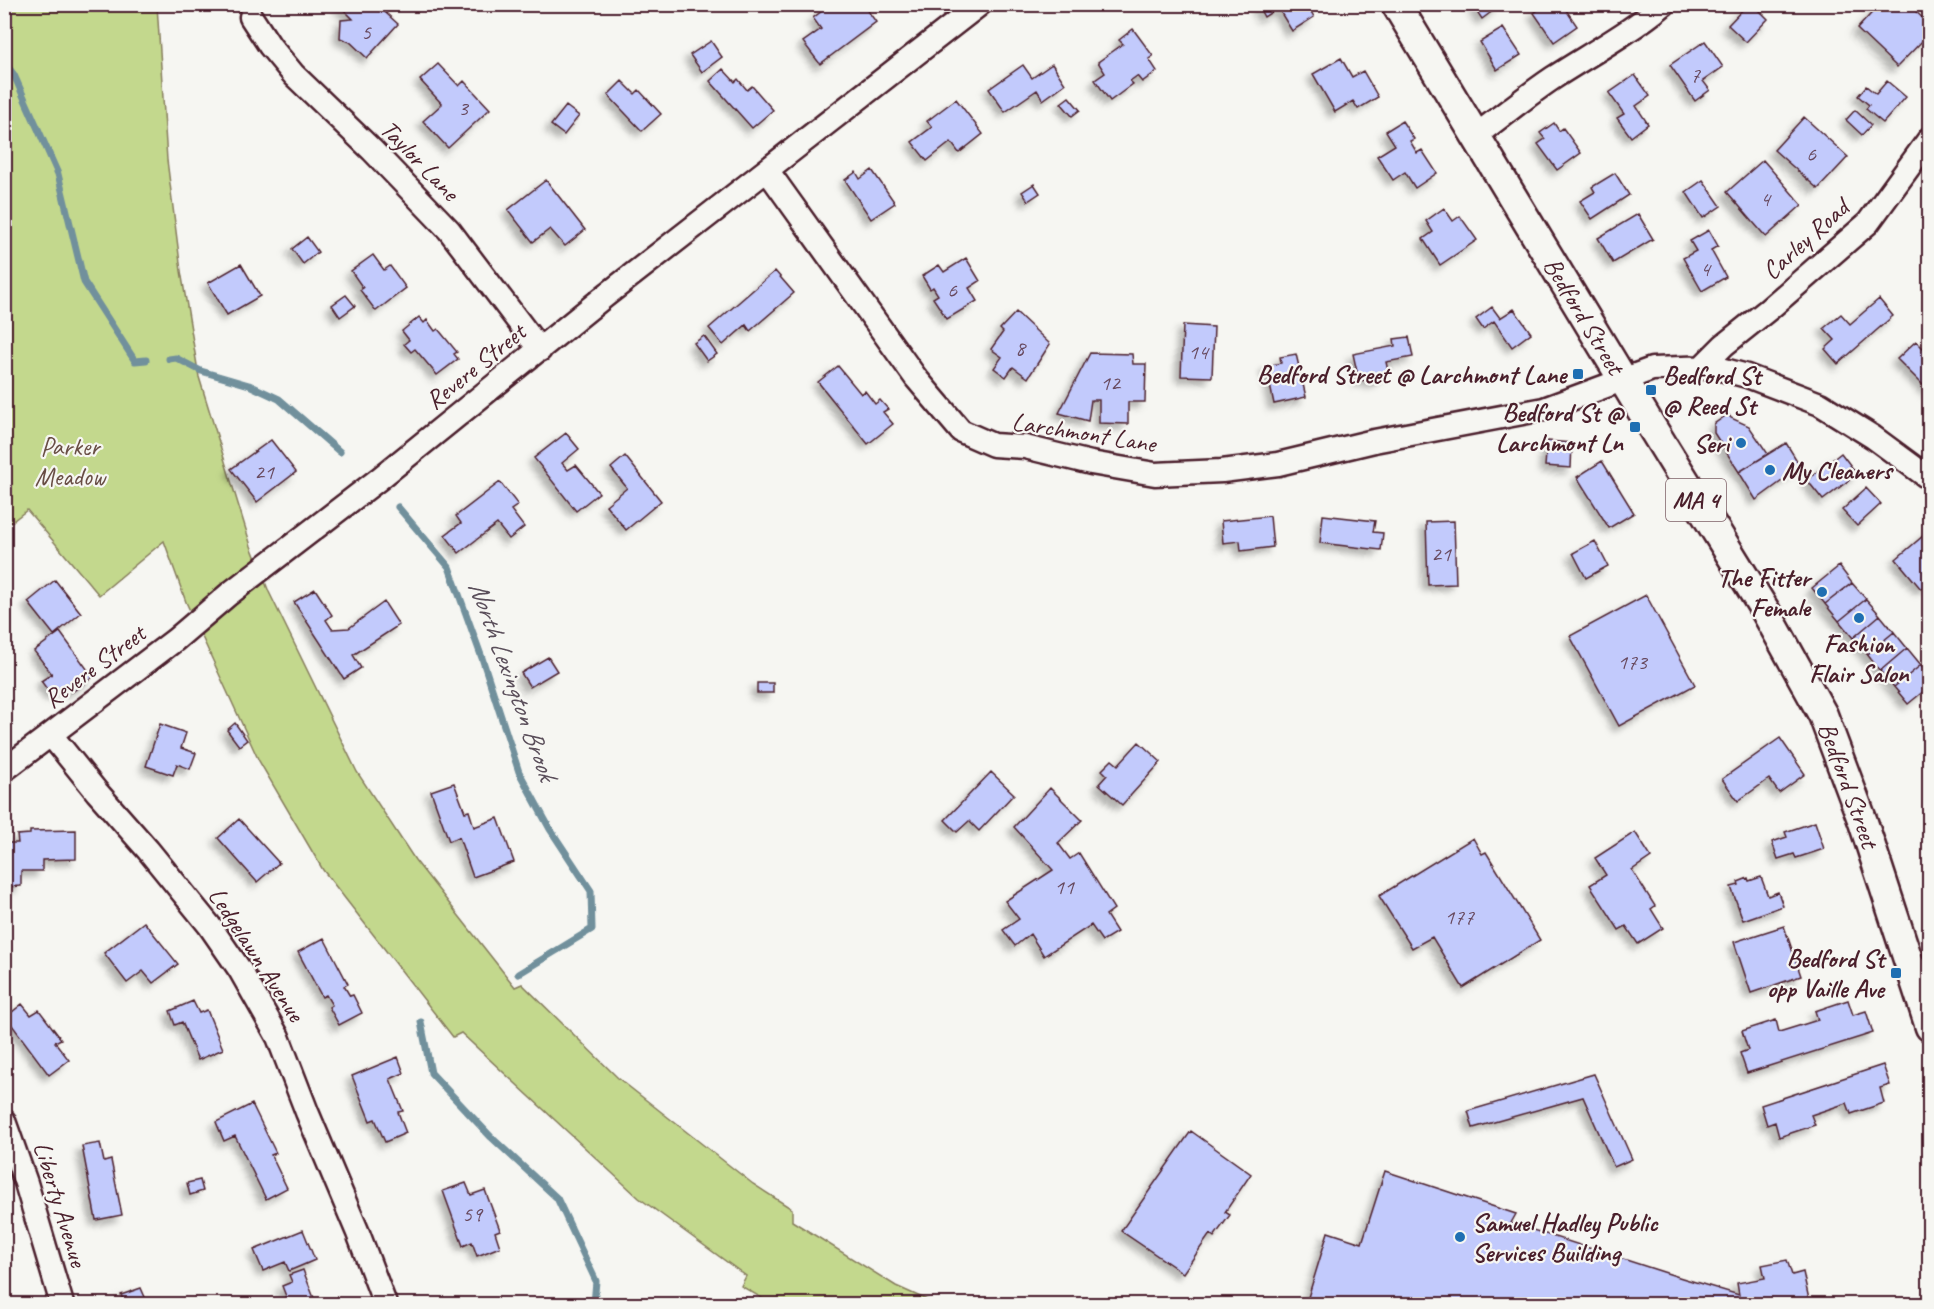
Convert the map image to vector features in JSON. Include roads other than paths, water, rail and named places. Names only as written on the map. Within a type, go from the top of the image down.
[{"type":"main road","name":"Bedford Street","points":[[1396,4],[1622,379],[1766,612],[1823,715],[1863,822],[1927,1012]]},
{"type":"street","name":"Revere Street","points":[[4,770],[175,640],[229,594],[363,492],[605,296],[980,4]]},
{"type":"street","points":[[1475,136],[1553,79],[1642,22],[1664,4]]},
{"type":"street","name":"Taylor Lane","points":[[251,17],[270,46],[294,75],[450,230],[540,350]]},
{"type":"street","name":"Carley Road","points":[[1701,368],[1724,345],[1868,223],[1929,138]]},
{"type":"street","name":"Larchmont Lane","points":[[768,170],[916,378],[961,431],[993,445],[1025,447],[1091,463],[1155,474],[1222,471],[1278,464],[1374,441],[1544,409],[1652,369],[1713,367],[1747,376],[1820,404],[1873,437],[1929,479]]},
{"type":"street","name":"Ledgelawn Avenue","points":[[51,735],[209,925],[240,970],[278,1037],[385,1305]]},
{"type":"street","name":"Liberty Avenue","points":[[4,1121],[26,1183],[62,1305]]},
{"type":"waterway","name":"North Lexington Brook","points":[[4,62],[14,75],[58,174],[84,282],[135,361],[146,360]]},
{"type":"waterway","name":"North Lexington Brook","points":[[169,359],[176,358],[201,371],[249,385],[279,399],[340,452]]},
{"type":"waterway","name":"North Lexington Brook","points":[[398,507],[449,567],[482,658],[519,772],[550,829],[591,891],[592,929],[518,974]]},
{"type":"waterway","name":"North Lexington Brook","points":[[421,1022],[431,1073],[491,1137],[557,1198],[596,1281],[594,1304]]},
{"type":"place","name":"Bedford Street @ Larchmont Lane","points":[[1578,374]]},
{"type":"place","name":"Bedford St @ Reed St","points":[[1651,390]]},
{"type":"place","name":"Bedford St @ Larchmont Ln","points":[[1635,427]]},
{"type":"place","name":"Seri","points":[[1741,443]]},
{"type":"place","name":"My Cleaners","points":[[1770,470]]},
{"type":"place","name":"The Fitter Female","points":[[1822,592]]},
{"type":"place","name":"Fashion Flair Salon","points":[[1859,618]]},
{"type":"place","name":"Bedford St opp Vaille Ave","points":[[1896,973]]},
{"type":"place","name":"Samuel Hadley Public Services Building","points":[[1460,1237]]},
{"type":"park label","name":"Parker Meadow","points":[[70,460]]}]
